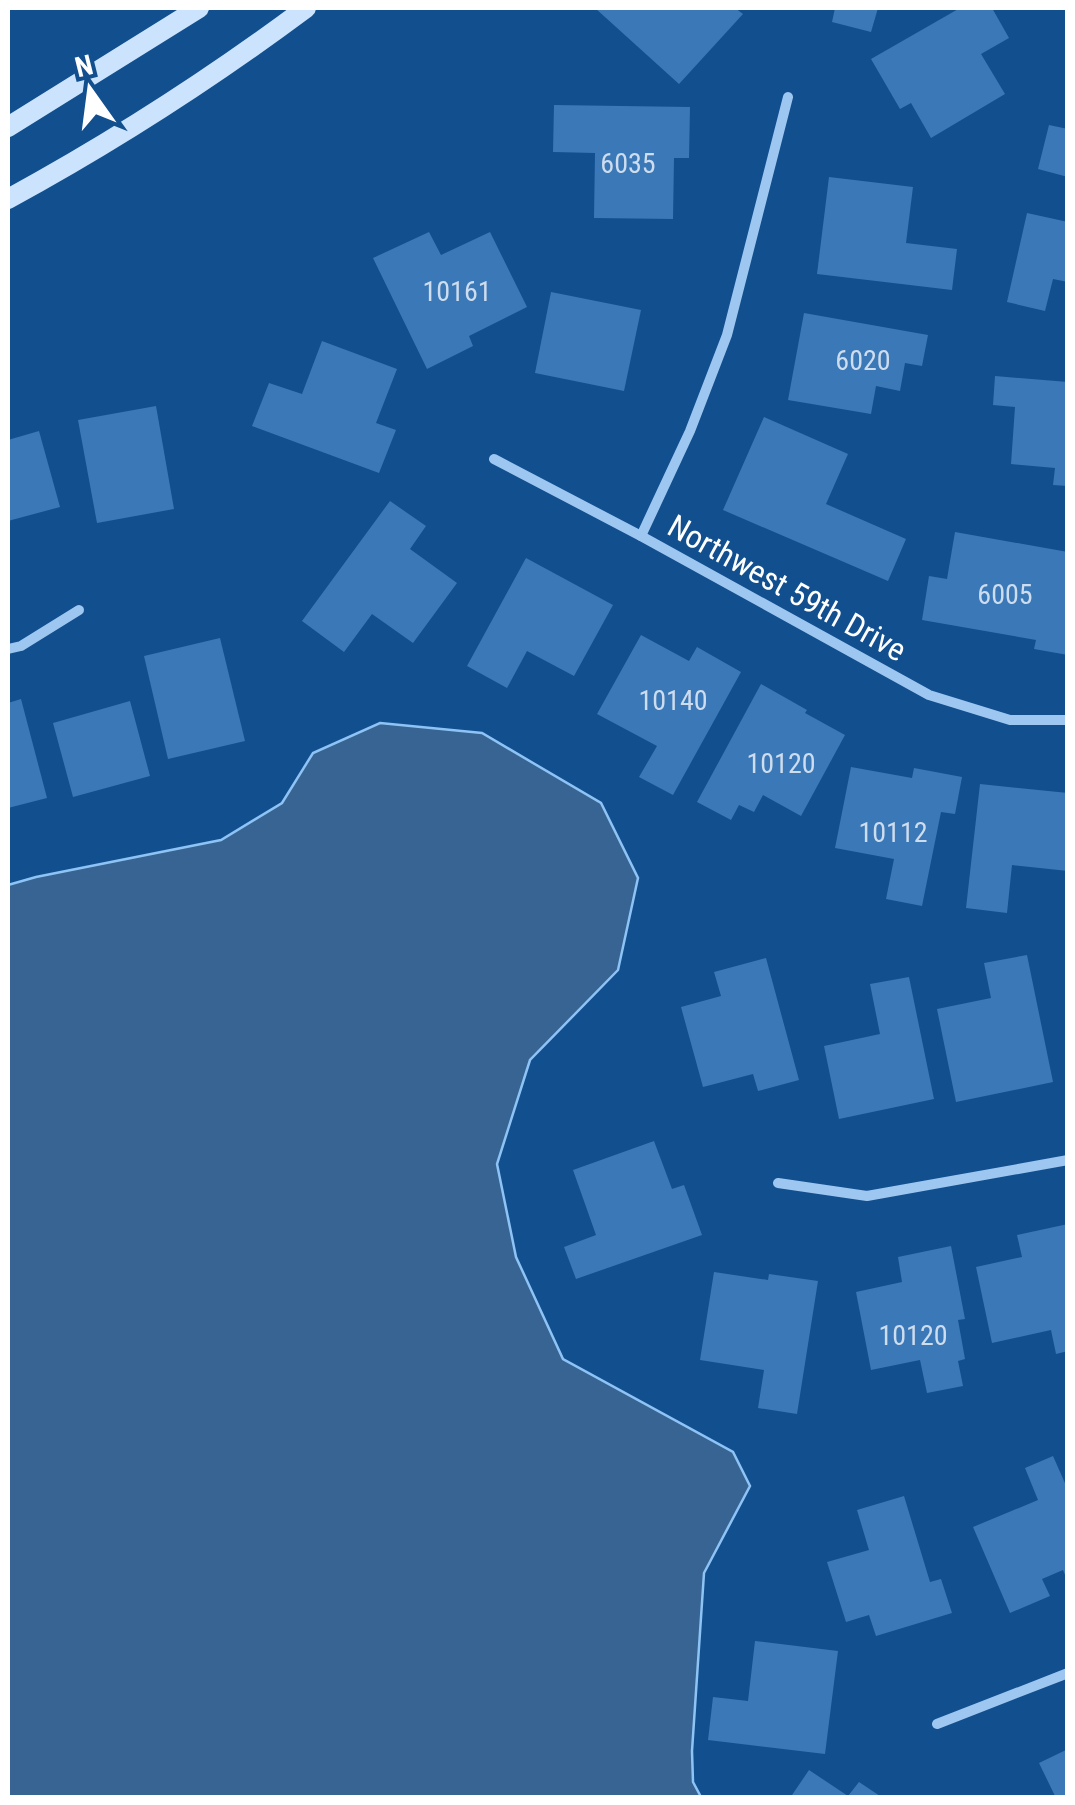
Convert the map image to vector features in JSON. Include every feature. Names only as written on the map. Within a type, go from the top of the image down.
[{"type":"street","points":[[8,127],[199,8]]},
{"type":"street","points":[[8,199],[68,167],[249,50],[306,8]]},
{"type":"street","points":[[641,536],[690,432],[727,334],[788,97]]},
{"type":"street","name":"Northwest 59th Drive","points":[[494,459],[928,696],[1010,720],[1068,720]]},
{"type":"street","points":[[8,649],[21,646],[79,610]]},
{"type":"street","points":[[778,1183],[867,1196],[1068,1160]]},
{"type":"street","points":[[937,1724],[1068,1672]]},
{"type":"water","points":[[380,723],[482,733],[601,803],[638,878],[618,970],[530,1060],[497,1164],[516,1257],[563,1359],[733,1452],[750,1486],[704,1573],[692,1751],[693,1782],[701,1797],[8,1797],[8,885],[221,840],[282,803],[313,753]]},
{"type":"building","points":[[595,8],[735,8],[743,14],[679,84]]},
{"type":"building","points":[[835,8],[878,8],[871,32],[832,22]]},
{"type":"building","points":[[960,8],[992,8],[1009,38],[981,54],[1005,94],[931,138],[911,103],[900,109],[871,59]]},
{"type":"building","points":[[554,105],[690,107],[689,158],[674,158],[673,219],[594,218],[595,153],[553,152]]},
{"type":"building","points":[[1049,125],[1068,129],[1068,177],[1038,169]]},
{"type":"building","points":[[829,177],[913,187],[906,243],[957,249],[952,290],[817,274]]},
{"type":"building","points":[[1027,213],[1068,222],[1068,282],[1053,279],[1045,311],[1007,302]]},
{"type":"building","points":[[429,232],[441,255],[490,232],[527,307],[469,336],[473,346],[427,369],[373,258]]},
{"type":"building","points":[[551,292],[641,310],[624,391],[535,373]]},
{"type":"building","points":[[804,313],[928,335],[922,366],[905,363],[900,391],[876,386],[871,414],[788,400]]},
{"type":"building","points":[[322,341],[397,369],[376,423],[396,430],[379,473],[252,426],[269,383],[302,394]]},
{"type":"building","points":[[995,376],[1068,382],[1068,486],[1053,485],[1055,468],[1011,464],[1015,407],[993,405]]},
{"type":"building","points":[[156,406],[174,509],[97,523],[78,420]]},
{"type":"building","points":[[764,417],[848,454],[826,504],[906,539],[888,581],[723,510]]},
{"type":"building","points":[[39,431],[60,507],[8,521],[8,440]]},
{"type":"building","points":[[390,501],[426,526],[410,549],[457,583],[413,643],[372,614],[344,652],[302,621]]},
{"type":"building","points":[[955,532],[1068,552],[1068,655],[1034,649],[1036,640],[922,620],[929,576],[947,579]]},
{"type":"building","points":[[526,558],[613,605],[574,676],[527,651],[507,688],[467,666]]},
{"type":"building","points":[[641,635],[689,661],[697,647],[741,672],[673,795],[639,777],[657,746],[597,714]]},
{"type":"building","points":[[220,638],[245,741],[168,759],[144,656]]},
{"type":"building","points":[[761,684],[845,735],[801,816],[763,795],[754,812],[739,805],[731,820],[697,802]]},
{"type":"building","points":[[21,699],[47,798],[8,808],[8,703]]},
{"type":"building","points":[[130,701],[150,776],[73,797],[53,723]]},
{"type":"building","points":[[851,767],[912,778],[914,768],[962,777],[955,814],[941,812],[922,906],[886,899],[894,859],[835,848]]},
{"type":"building","points":[[980,784],[1068,793],[1068,871],[1012,865],[1007,913],[966,908]]},
{"type":"building","points":[[1027,955],[1053,1082],[956,1102],[937,1009],[991,998],[984,963]]},
{"type":"building","points":[[766,958],[799,1080],[758,1091],[753,1074],[703,1087],[681,1007],[721,996],[714,972]]},
{"type":"building","points":[[909,977],[934,1099],[839,1119],[824,1046],[880,1034],[870,984]]},
{"type":"building","points":[[654,1141],[672,1189],[684,1185],[702,1235],[576,1279],[564,1247],[596,1235],[573,1170]]},
{"type":"building","points":[[1068,1224],[1068,1351],[1056,1354],[1051,1330],[992,1343],[976,1267],[1022,1257],[1017,1235]]},
{"type":"building","points":[[951,1246],[965,1319],[958,1320],[965,1359],[958,1361],[963,1386],[927,1393],[920,1360],[871,1370],[856,1292],[902,1282],[898,1257]]},
{"type":"building","points":[[714,1272],[768,1280],[769,1274],[818,1281],[797,1414],[758,1408],[764,1370],[700,1360]]},
{"type":"building","points":[[1053,1456],[1068,1490],[1068,1582],[1063,1570],[1042,1579],[1050,1596],[1010,1613],[973,1527],[1038,1500],[1025,1468]]},
{"type":"building","points":[[904,1496],[930,1582],[941,1579],[952,1613],[876,1636],[869,1615],[846,1622],[827,1562],[869,1550],[857,1510]]},
{"type":"building","points":[[755,1641],[838,1651],[825,1754],[708,1740],[713,1697],[748,1701]]},
{"type":"building","points":[[1068,1749],[1068,1798],[1056,1798],[1039,1763]]},
{"type":"building","points":[[809,1770],[848,1796],[859,1782],[883,1798],[790,1798]]}]
